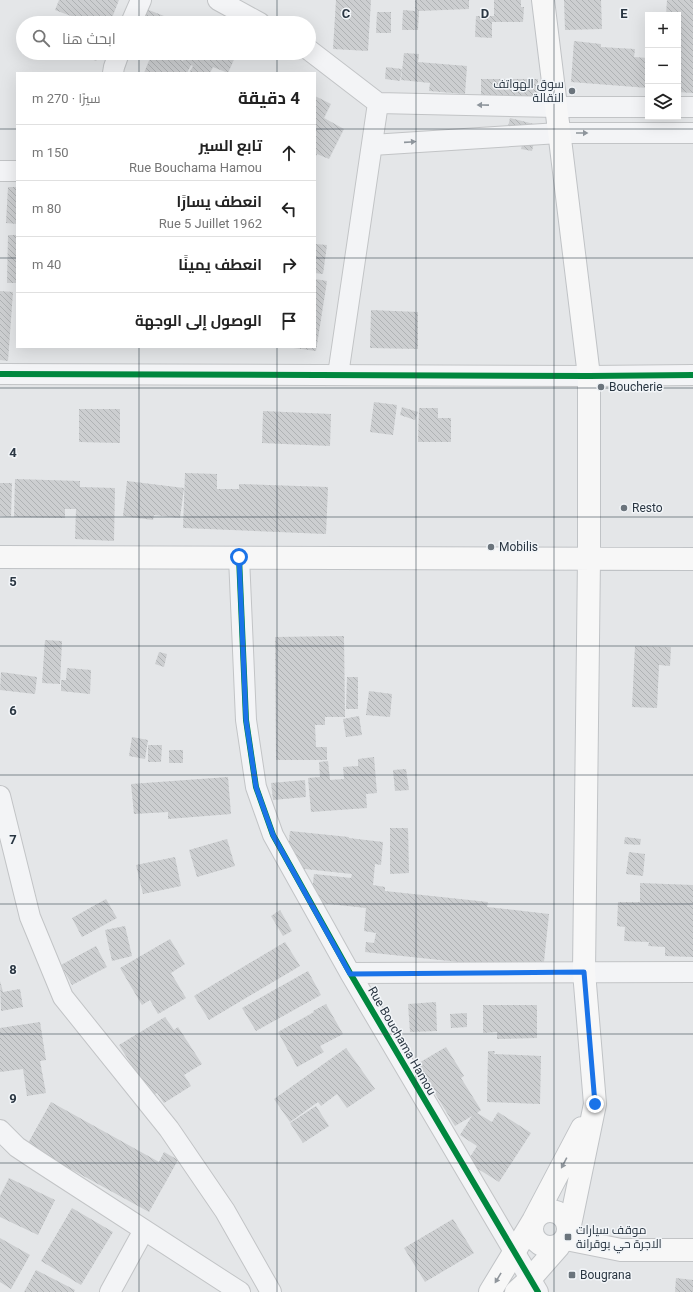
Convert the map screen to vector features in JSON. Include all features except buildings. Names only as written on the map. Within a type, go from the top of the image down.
[{"type":"main road","points":[[528,1288],[565,1238],[595,1104],[584,972],[589,558],[589,376],[543,0]]},
{"type":"main road","points":[[0,556],[693,559]]},
{"type":"main road","points":[[490,1292],[533,1221],[595,1104]]},
{"type":"main road","points":[[565,1238],[567,1219],[561,1213],[549,1210],[542,1211],[533,1221],[532,1233],[536,1241],[548,1247],[565,1238],[621,1250],[693,1250]]},
{"type":"street","points":[[134,16],[141,0]]},
{"type":"street","points":[[224,1],[249,16]]},
{"type":"street","points":[[316,55],[378,103],[556,107],[645,107]]},
{"type":"street","points":[[113,72],[116,60]]},
{"type":"street","points":[[338,375],[378,103]]},
{"type":"street","points":[[681,107],[693,107]]},
{"type":"street","points":[[372,145],[559,132],[693,133]]},
{"type":"street","points":[[0,171],[16,171]]},
{"type":"street","points":[[0,374],[693,375]]},
{"type":"street","name":"Rue Bouchama Hamou","points":[[239,557],[246,720],[256,787],[273,835],[350,974],[514,1252],[528,1288]]},
{"type":"street","points":[[0,796],[30,917],[63,997],[169,1129],[225,1211],[271,1292]]},
{"type":"street","points":[[350,974],[693,972]]},
{"type":"street","points":[[0,1130],[17,1147],[38,1162],[240,1292]]},
{"type":"street","points":[[110,1292],[144,1230]]},
{"type":"cycle path","points":[[0,374],[693,375]]},
{"type":"cycle path","points":[[239,557],[246,720],[256,787],[273,835],[350,973],[538,1292]]},
{"type":"place","name":"سوق الهواتف النقالة","points":[[572,91]]},
{"type":"place","name":"Boucherie","points":[[601,387]]},
{"type":"place","name":"Resto","points":[[624,508]]},
{"type":"place","name":"Mobilis","points":[[491,547]]},
{"type":"place","name":"موقف سيارات الاجرة حي بوقرانة","points":[[568,1237]]},
{"type":"place","name":"Bougrana","points":[[572,1275]]},
{"type":"route","points":[[239,557],[246,720],[256,787],[273,835],[350,974],[584,972],[595,1104]]}]
